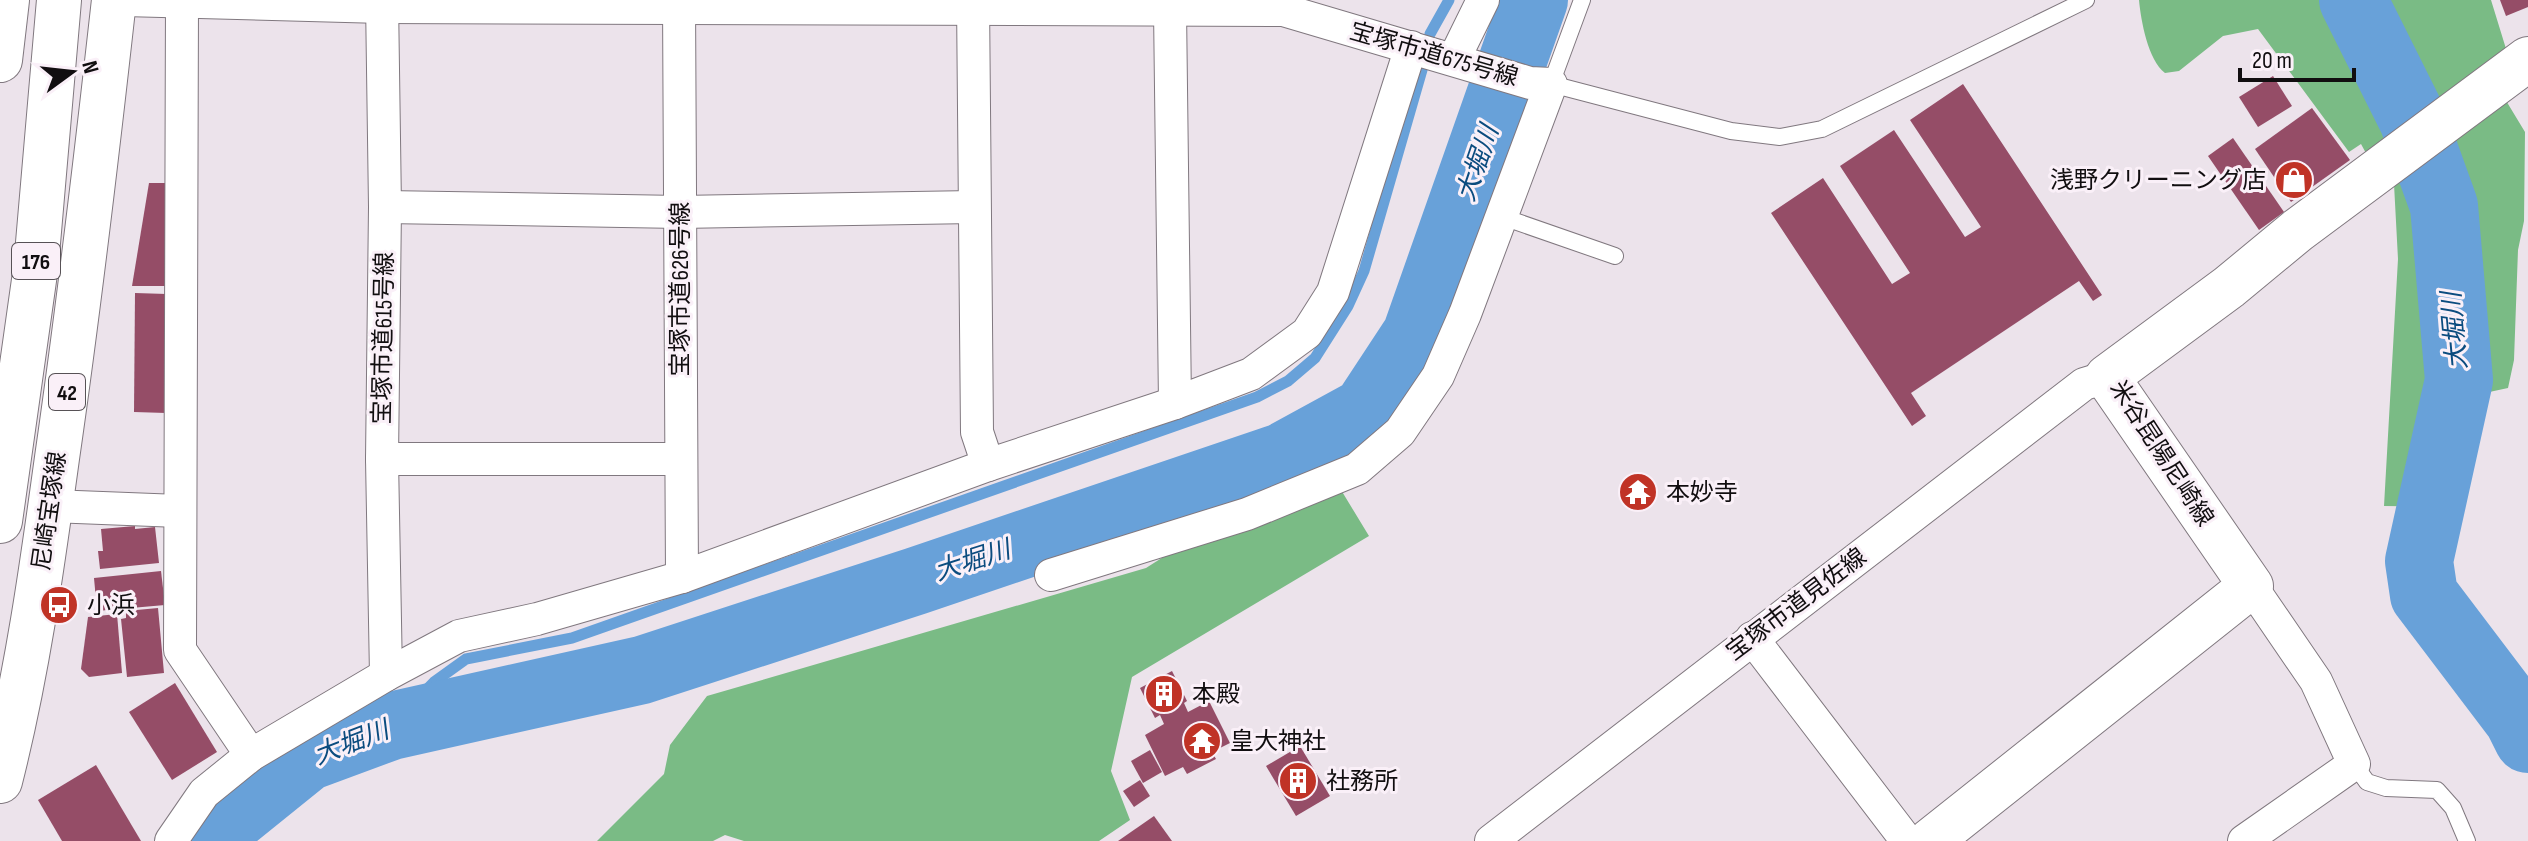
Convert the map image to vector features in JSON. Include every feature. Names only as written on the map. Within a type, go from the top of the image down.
[{"type":"main road","points":[[0,60],[7,0]]},
{"type":"main road","name":"176","points":[[0,521],[36,266],[59,0]]},
{"type":"main road","name":"尼崎宝塚線","points":[[0,781],[20,705],[51,506],[87,251],[114,0]]},
{"type":"main road","name":"米谷昆陽尼崎線","points":[[2251,586],[2107,377],[2528,59]]},
{"type":"main road","points":[[1930,841],[2251,586]]},
{"type":"street","name":"宝塚市道675号線","points":[[124,0],[973,4],[1170,9],[1283,5],[1411,47],[1541,84]]},
{"type":"street","points":[[1464,62],[1483,0]]},
{"type":"street","points":[[182,2],[180,650],[251,755]]},
{"type":"street","name":"宝塚市道615号線","points":[[382,3],[385,207],[382,459],[386,675]]},
{"type":"street","name":"宝塚市道626号線","points":[[679,3],[682,577]]},
{"type":"street","points":[[973,4],[977,432],[988,465]]},
{"type":"street","points":[[1170,9],[1175,403]]},
{"type":"street","points":[[171,841],[204,793],[251,755],[459,636],[537,619],[682,577],[988,465],[1175,403],[1251,374],[1307,333],[1333,292],[1411,47]]},
{"type":"street","points":[[1051,575],[1247,514],[1357,469],[1400,432],[1438,376],[1465,314],[1500,216],[1541,84]]},
{"type":"street","points":[[385,207],[680,212],[974,207]]},
{"type":"street","name":"宝塚市道見佐線","points":[[1491,841],[2084,384],[2107,377]]},
{"type":"street","points":[[382,459],[681,459]]},
{"type":"street","points":[[51,506],[179,511]]},
{"type":"street","points":[[2244,841],[2354,764],[2316,681],[2251,586]]},
{"type":"street","points":[[1752,638],[1907,841]]},
{"type":"lane","points":[[1541,84],[1582,0]]},
{"type":"lane","name":"宝塚市道675号線","points":[[1541,84],[1731,131],[1780,137],[1822,129],[2086,0]]},
{"type":"lane","points":[[1500,216],[1615,256]]},
{"type":"lane","points":[[2354,764],[2367,782],[2386,788],[2437,790],[2453,808],[2467,841]]},
{"type":"green space","points":[[2139,0],[2491,0],[2507,52],[2367,155],[2361,144],[2349,152],[2258,29],[2223,36],[2179,71],[2165,73],[2150,50]]},
{"type":"green space","points":[[2505,99],[2525,132],[2524,221],[2518,250],[2514,360],[2508,388],[2480,394],[2463,417],[2461,507],[2384,506],[2398,259],[2394,184]]},
{"type":"green space","points":[[1321,457],[1369,536],[1132,677],[1111,771],[1130,820],[1099,841],[744,841],[725,835],[713,841],[597,841],[664,774],[670,745],[707,696],[1146,568]]},
{"type":"building","points":[[2500,0],[2528,0],[2528,7],[2506,16]]},
{"type":"building","points":[[2273,76],[2292,106],[2258,127],[2239,97]]},
{"type":"building","points":[[1963,84],[2102,295],[2093,301],[2079,281],[1911,393],[1926,416],[1912,426],[1771,213],[1823,178],[1892,284],[1910,273],[1840,166],[1894,130],[1965,237],[1981,227],[1910,120]]},
{"type":"building","points":[[2312,108],[2350,160],[2291,202],[2255,149]]},
{"type":"building","points":[[2233,138],[2284,212],[2259,230],[2208,156]]},
{"type":"building","points":[[149,183],[165,183],[165,286],[132,286]]},
{"type":"building","points":[[135,293],[167,294],[166,413],[134,412]]},
{"type":"building","points":[[135,526],[135,529],[155,527],[159,563],[100,569],[98,551],[103,551],[101,529]]},
{"type":"building","points":[[161,571],[165,605],[97,611],[94,578]]},
{"type":"building","points":[[158,608],[164,673],[127,677],[121,619],[126,618],[126,611]]},
{"type":"building","points":[[117,614],[122,673],[89,677],[81,669],[88,617]]},
{"type":"building","points":[[1172,671],[1187,701],[1184,703],[1188,712],[1209,701],[1230,743],[1212,752],[1216,759],[1187,774],[1183,767],[1165,776],[1145,735],[1164,724],[1160,715],[1155,718],[1140,688]]},
{"type":"building","points":[[175,683],[217,752],[172,780],[129,712]]},
{"type":"building","name":"社務所","points":[[1300,746],[1330,796],[1296,816],[1266,766]]},
{"type":"building","points":[[1150,750],[1162,772],[1143,783],[1131,761]]},
{"type":"building","points":[[96,765],[141,841],[62,841],[38,800]]},
{"type":"building","points":[[1140,780],[1150,796],[1134,807],[1123,791]]},
{"type":"building","points":[[1154,816],[1172,841],[1118,841]]},
{"type":"waterway","points":[[1430,34],[1449,0]]},
{"type":"waterway","name":"大堀川","points":[[214,841],[229,820],[307,757],[391,726],[642,670],[916,581],[1282,457],[1366,411],[1416,335],[1534,0]]},
{"type":"waterway","name":"大堀川","points":[[2353,0],[2413,120],[2444,206],[2459,380],[2419,561],[2424,595],[2518,719],[2528,739]]},
{"type":"waterway","points":[[391,726],[434,682],[466,659],[572,638],[1257,397],[1288,381],[1315,358],[1348,306],[1364,271],[1422,70]]},
{"type":"place","name":"浅野クリーニング店","points":[[2294,180]]},
{"type":"place","name":"本妙寺","points":[[1638,492]]},
{"type":"place","name":"小浜","points":[[59,605]]},
{"type":"place","name":"本殿","points":[[1164,694]]},
{"type":"place","name":"皇大神社","points":[[1202,741]]},
{"type":"place","name":"社務所","points":[[1298,781]]}]
